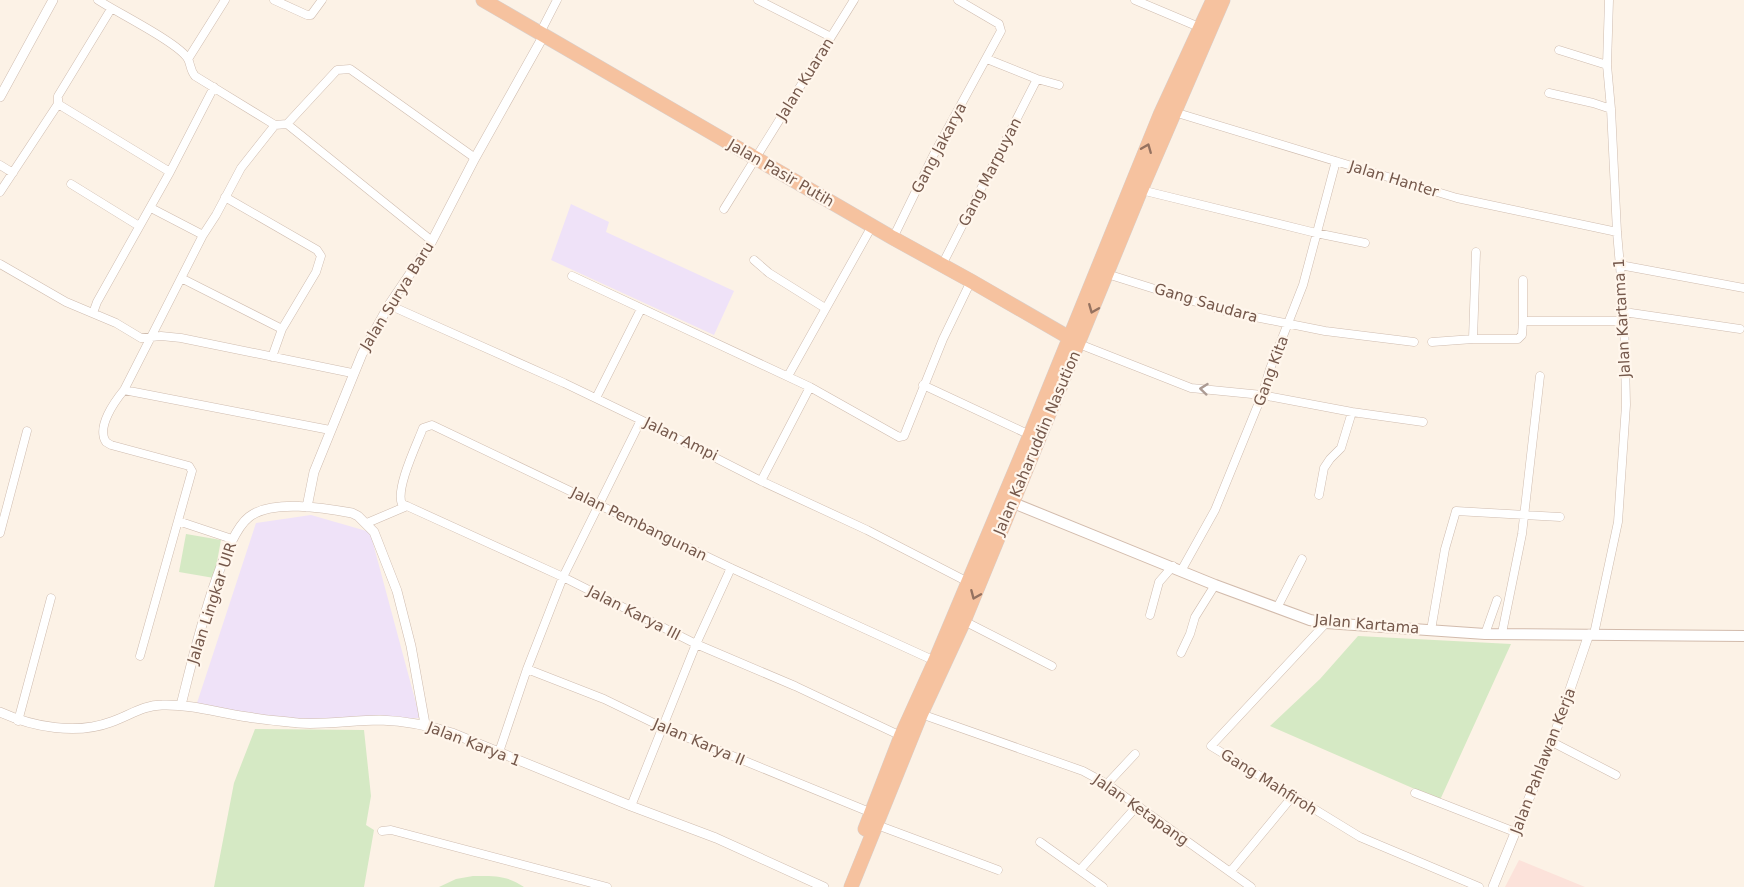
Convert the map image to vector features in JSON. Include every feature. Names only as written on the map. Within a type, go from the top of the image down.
[{"type":"highway","name":"Jalan Pasir Putih","points":[[483,0],[1074,341]]},
{"type":"highway","name":"Jalan Kaharuddin Nasution","points":[[842,887],[964,621],[1160,115],[1212,0]]},
{"type":"highway","name":"Jalan Kaharuddin Nasution","points":[[887,790],[901,736],[1030,435],[1107,274],[1223,0]]},
{"type":"highway","name":"Jalan Kaharuddin Nasution","points":[[851,887],[874,819]]},
{"type":"main road","name":"Jalan Kartama","points":[[1011,502],[1215,585],[1310,620],[1326,623],[1485,634],[1744,636]]},
{"type":"street","points":[[0,97],[53,0]]},
{"type":"street","points":[[98,0],[163,38],[188,59]]},
{"type":"street","points":[[225,0],[188,59],[189,68],[195,76],[275,125],[287,124],[337,70],[350,69],[475,158]]},
{"type":"street","points":[[274,0],[311,15],[322,0]]},
{"type":"street","points":[[542,34],[557,0]]},
{"type":"street","points":[[758,0],[831,38]]},
{"type":"street","name":"Jalan Kuaran","points":[[724,209],[854,0]]},
{"type":"street","name":"Gang Jakarya","points":[[893,238],[934,154],[987,59],[1001,27],[958,0]]},
{"type":"street","points":[[1135,0],[1199,27]]},
{"type":"street","name":"Jalan Kartama 1","points":[[1592,634],[1618,522],[1626,405],[1624,312],[1607,65],[1609,0]]},
{"type":"street","points":[[0,192],[58,104],[58,96],[111,9]]},
{"type":"street","name":"Jalan Surya Baru","points":[[307,507],[314,472],[352,374],[389,305],[432,241],[542,34]]},
{"type":"street","points":[[1559,50],[1607,65]]},
{"type":"street","points":[[987,59],[1037,79],[1059,85]]},
{"type":"street","name":"Gang Marpuyan","points":[[942,265],[1037,79]]},
{"type":"street","points":[[93,313],[139,226],[171,172],[214,87]]},
{"type":"street","points":[[1549,93],[1611,109]]},
{"type":"street","points":[[58,104],[171,172]]},
{"type":"street","name":"Jalan Hanter","points":[[1174,112],[1457,198],[1617,232]]},
{"type":"street","points":[[287,124],[432,241]]},
{"type":"street","points":[[140,656],[191,478],[191,468],[111,445],[103,439],[107,417],[124,390],[203,235],[216,216],[241,168],[275,125]]},
{"type":"street","name":"Gang Kita","points":[[1150,615],[1160,582],[1177,568],[1215,510],[1262,395],[1303,285],[1336,161]]},
{"type":"street","points":[[0,165],[13,173]]},
{"type":"street","points":[[71,184],[139,226]]},
{"type":"street","points":[[1141,190],[1365,243]]},
{"type":"street","points":[[225,197],[317,250],[321,256],[316,272],[282,329],[272,357]]},
{"type":"street","points":[[151,208],[203,235]]},
{"type":"street","points":[[788,376],[872,226]]},
{"type":"street","points":[[1473,339],[1476,252]]},
{"type":"street","points":[[754,260],[769,273],[825,308]]},
{"type":"street","points":[[0,264],[66,302],[116,323],[141,338],[161,336],[181,338],[352,374]]},
{"type":"street","points":[[1620,265],[1744,288]]},
{"type":"street","name":"Gang Saudara","points":[[1107,274],[1225,311],[1325,331],[1413,342]]},
{"type":"street","points":[[572,276],[788,376],[901,437],[904,436],[923,385],[971,281]]},
{"type":"street","points":[[181,278],[282,329]]},
{"type":"street","points":[[1432,342],[1520,339],[1523,280]]},
{"type":"street","name":"Jalan Ampi","points":[[389,305],[596,398],[761,481],[867,530],[968,582]]},
{"type":"street","points":[[596,398],[641,309]]},
{"type":"street","points":[[1624,312],[1740,329]]},
{"type":"street","points":[[1522,321],[1624,321]]},
{"type":"street","points":[[1074,341],[1191,388],[1262,395],[1352,412],[1423,422]]},
{"type":"street","points":[[1502,633],[1524,516],[1540,376]]},
{"type":"street","points":[[923,385],[1030,435]]},
{"type":"street","points":[[761,481],[810,387]]},
{"type":"street","points":[[124,390],[330,430]]},
{"type":"street","points":[[1319,495],[1324,468],[1341,448],[1352,412]]},
{"type":"street","points":[[499,752],[527,669],[563,577],[641,420]]},
{"type":"street","name":"Jalan Pembangunan","points":[[407,506],[402,504],[399,497],[423,428],[428,425],[442,429],[731,568],[935,661]]},
{"type":"street","points":[[0,533],[27,431]]},
{"type":"street","points":[[407,506],[367,523],[374,532],[397,591],[411,646],[425,724]]},
{"type":"street","name":"Jalan Karya III","points":[[407,506],[563,577],[696,644],[795,686],[901,736]]},
{"type":"street","name":"Jalan Lingkar UIR","points":[[180,705],[202,628],[232,539],[250,516],[267,509],[307,507],[352,513],[367,523]]},
{"type":"street","points":[[1431,630],[1441,569],[1455,513],[1460,510],[1560,517]]},
{"type":"street","points":[[178,521],[232,539]]},
{"type":"street","points":[[1277,608],[1302,559]]},
{"type":"street","points":[[631,806],[696,644],[731,568]]},
{"type":"street","points":[[1181,653],[1195,617],[1215,585]]},
{"type":"street","points":[[18,721],[51,598]]},
{"type":"street","points":[[1485,634],[1497,600]]},
{"type":"street","points":[[964,621],[1052,666]]},
{"type":"street","name":"Gang Mahfiroh","points":[[1326,623],[1211,746],[1292,797],[1377,846],[1431,865],[1479,887]]},
{"type":"street","name":"Jalan Pahlawan Kerja","points":[[1493,887],[1552,742],[1592,634]]},
{"type":"street","name":"Jalan Karya II","points":[[527,669],[604,699],[664,728],[998,870]]},
{"type":"street","name":"Jalan Karya 1","points":[[0,712],[18,721],[38,726],[88,728],[110,723],[149,705],[180,705],[247,717],[299,723],[378,720],[425,724],[716,838],[824,887]]},
{"type":"street","name":"Jalan Ketapang","points":[[921,714],[1069,764],[1107,784],[1251,887]]},
{"type":"street","points":[[1552,742],[1616,774]]},
{"type":"street","points":[[1107,784],[1135,754]]},
{"type":"street","points":[[1415,793],[1515,832]]},
{"type":"street","points":[[1230,872],[1292,797]]},
{"type":"street","points":[[1080,870],[1137,806]]},
{"type":"street","points":[[382,831],[391,830],[607,887]]},
{"type":"street","points":[[1040,842],[1103,887]]},
{"type":"shaded area","points":[[571,204],[609,222],[606,232],[734,291],[714,335],[551,260]]},
{"type":"shaded area","points":[[311,515],[370,532],[420,718],[299,723],[196,706],[256,523]]},
{"type":"shaded area","points":[[1519,860],[1585,887],[1505,887]]},
{"type":"green space","points":[[186,534],[221,540],[214,578],[179,572]]},
{"type":"green space","points":[[1358,636],[1511,644],[1440,800],[1270,726],[1320,679]]},
{"type":"green space","points":[[255,729],[364,730],[371,796],[366,825],[374,830],[364,887],[214,887],[234,783]]},
{"type":"green space","points":[[473,876],[506,878],[524,887],[439,887],[456,879]]}]
